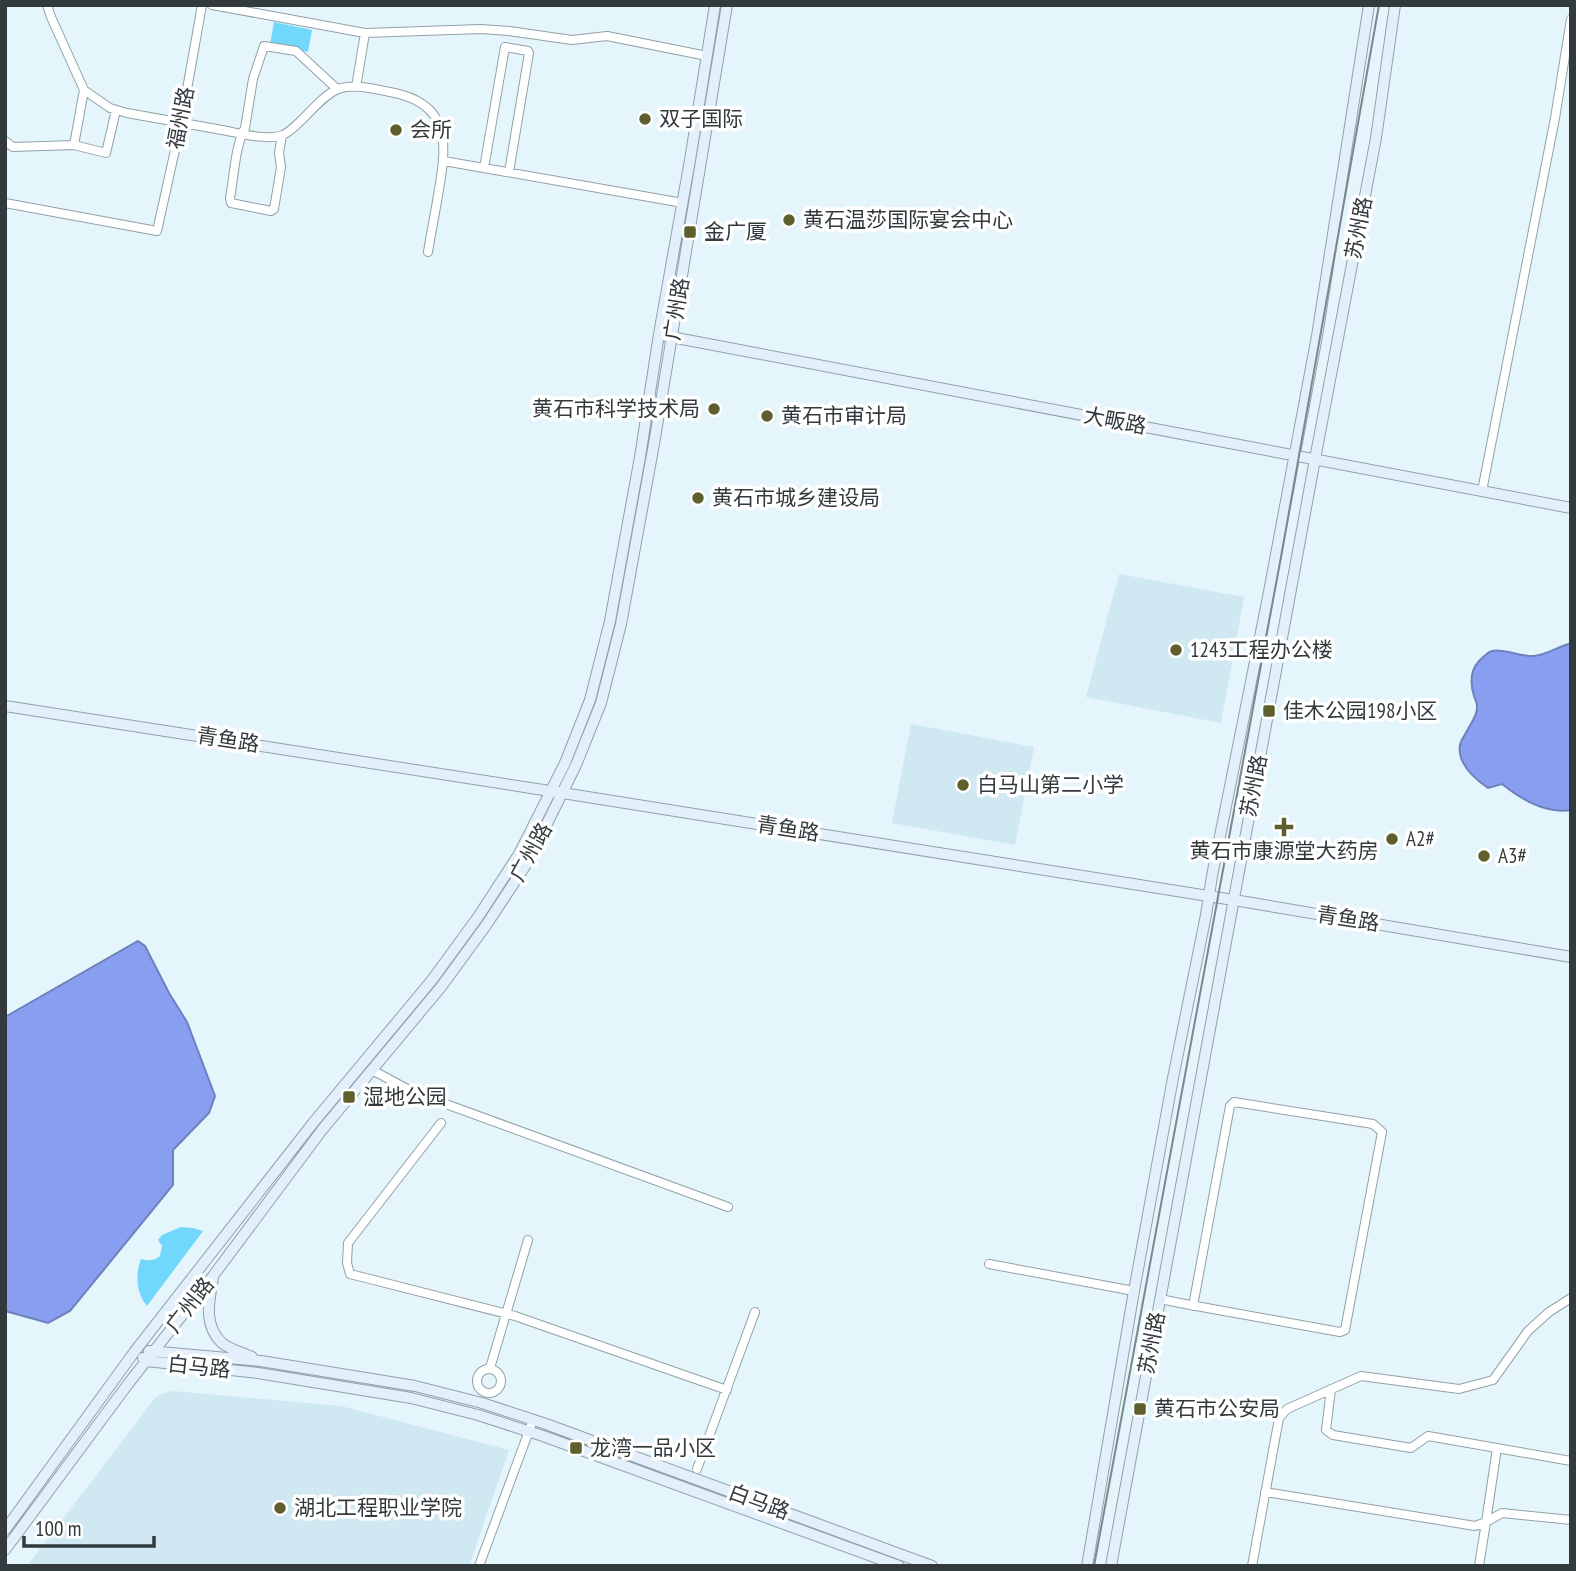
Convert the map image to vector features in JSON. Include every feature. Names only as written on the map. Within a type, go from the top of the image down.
[{"type":"main road","name":"广州路","points":[[5,1550],[321,1130],[441,987],[529,860],[590,700],[610,621],[715,5]]},
{"type":"main road","name":"广州路","points":[[5,1530],[135,1351],[313,1123],[447,959],[478,917],[556,792],[576,765],[601,703],[621,624],[727,5]]},
{"type":"main road","name":"苏州路","points":[[1086,1564],[1134,1291],[1317,336],[1370,5]]},
{"type":"main road","name":"苏州路","points":[[1111,1566],[1376,138],[1395,5]]},
{"type":"main road","name":"大畈路","points":[[659,334],[1571,508]]},
{"type":"main road","name":"青鱼路","points":[[5,706],[556,792],[1571,957]]},
{"type":"main road","points":[[213,1276],[210,1328],[223,1344],[261,1361]]},
{"type":"main road","name":"白马路","points":[[135,1351],[261,1361],[415,1386],[482,1403],[932,1566]]},
{"type":"main road","name":"白马路","points":[[135,1351],[146,1361],[258,1373],[411,1398],[478,1415],[529,1431],[899,1566]]},
{"type":"street","points":[[47,5],[85,90],[110,108],[127,113],[270,137],[288,133],[319,102],[337,89],[356,87],[401,94],[425,104],[437,119],[443,133],[444,161],[428,252]]},
{"type":"street","name":"福州路","points":[[5,203],[157,231],[181,123],[202,5]]},
{"type":"street","points":[[212,5],[365,33],[481,29],[572,40],[607,36],[707,56]]},
{"type":"street","points":[[1482,491],[1555,118],[1571,19]]},
{"type":"street","points":[[484,168],[509,31]]},
{"type":"street","points":[[356,87],[365,33]]},
{"type":"street","points":[[282,135],[278,153],[281,167],[271,211],[231,203],[253,79],[264,46],[296,51],[337,89]]},
{"type":"street","points":[[505,47],[529,53],[509,172]]},
{"type":"street","points":[[74,145],[85,90]]},
{"type":"street","points":[[5,141],[13,147],[74,145],[106,153],[116,110]]},
{"type":"street","points":[[444,161],[682,203]]},
{"type":"street","points":[[372,1070],[413,1092],[728,1207]]},
{"type":"street","points":[[1160,1299],[1193,1306],[1339,1332],[1345,1330],[1382,1132],[1373,1124],[1234,1102],[1230,1106],[1193,1306]]},
{"type":"street","points":[[441,1123],[348,1243],[349,1274],[506,1314],[726,1390]]},
{"type":"street","points":[[490,1368],[528,1240]]},
{"type":"street","points":[[989,1264],[1134,1291]]},
{"type":"street","points":[[1252,1566],[1279,1418],[1287,1409],[1361,1376],[1459,1389],[1493,1380],[1528,1331],[1549,1312],[1571,1298]]},
{"type":"street","points":[[697,1469],[755,1312]]},
{"type":"street","points":[[490,1368],[497,1372],[501,1379],[497,1395],[474,1388],[479,1373],[490,1368]]},
{"type":"street","points":[[1331,1389],[1326,1430],[1333,1435],[1411,1448],[1428,1436],[1571,1461]]},
{"type":"street","points":[[479,1566],[533,1420]]},
{"type":"street","points":[[1479,1566],[1497,1448]]},
{"type":"street","points":[[1265,1492],[1475,1526],[1502,1513],[1571,1520]]},
{"type":"shaded area","points":[[274,22],[312,30],[308,52],[270,45]]},
{"type":"shaded area","points":[[1119,574],[1244,597],[1221,723],[1086,697]]},
{"type":"shaded area","points":[[1569,644],[1571,810],[1561,811],[1534,804],[1502,784],[1488,788],[1464,764],[1460,745],[1476,713],[1472,677],[1476,665],[1483,657],[1496,650],[1529,656],[1539,655]]},
{"type":"shaded area","name":"白马山第二小学","points":[[911,724],[1034,747],[1015,845],[892,823]]},
{"type":"shaded area","points":[[138,941],[145,946],[187,1022],[215,1096],[209,1113],[173,1150],[173,1185],[70,1311],[48,1323],[5,1311],[5,1017]]},
{"type":"shaded area","points":[[181,1227],[203,1231],[147,1306],[138,1283],[141,1259],[151,1260],[160,1256],[162,1246],[158,1240],[162,1235]]},
{"type":"shaded area","name":"湖北工程职业学院","points":[[173,1391],[341,1406],[509,1450],[469,1566],[27,1566],[155,1398]]},
{"type":"tram line","points":[[1094,1566],[1281,557],[1379,5]]},
{"type":"place","name":"双子国际","points":[[645,119]]},
{"type":"place","name":"会所","points":[[396,130]]},
{"type":"place","name":"黄石温莎国际宴会中心","points":[[789,220]]},
{"type":"place","name":"金广厦","points":[[690,232]]},
{"type":"place","name":"黄石市科学技术局","points":[[714,409]]},
{"type":"place","name":"黄石市审计局","points":[[767,416]]},
{"type":"place","name":"黄石市城乡建设局","points":[[698,498]]},
{"type":"place","name":"1243工程办公楼","points":[[1176,650]]},
{"type":"place","name":"佳木公园198小区","points":[[1269,711]]},
{"type":"place","name":"白马山第二小学","points":[[963,785]]},
{"type":"place","name":"黄石市康源堂大药房","points":[[1284,827]]},
{"type":"place","name":"A2#","points":[[1392,839]]},
{"type":"place","name":"A3#","points":[[1484,856]]},
{"type":"place","name":"湿地公园","points":[[349,1097]]},
{"type":"place","name":"黄石市公安局","points":[[1140,1409]]},
{"type":"place","name":"龙湾一品小区","points":[[576,1448]]},
{"type":"place","name":"湖北工程职业学院","points":[[280,1508]]}]
